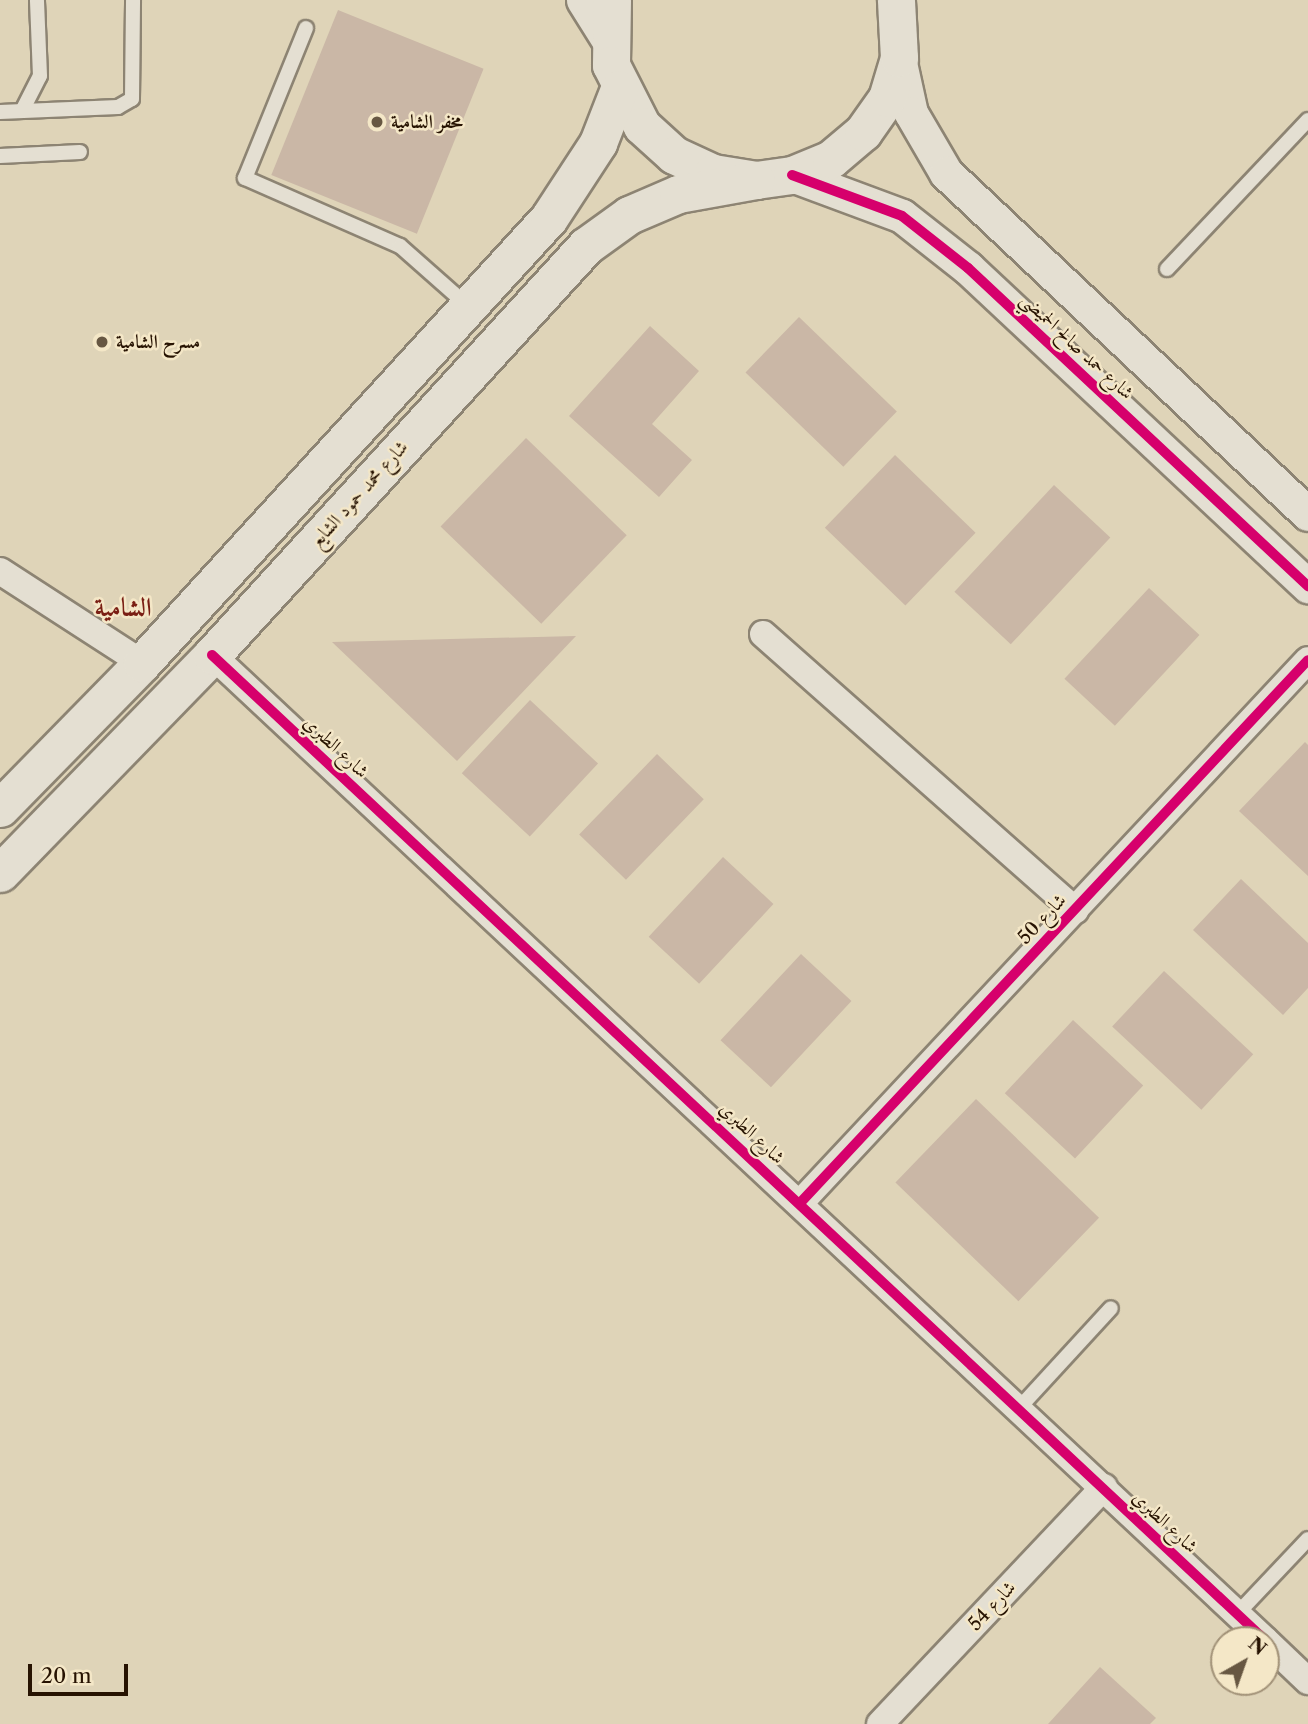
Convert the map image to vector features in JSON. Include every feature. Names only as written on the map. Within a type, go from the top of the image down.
[{"type":"main road","points":[[612,0],[608,40],[619,89],[642,126],[674,155],[713,173],[756,180],[792,175],[831,159],[863,132],[887,98],[900,58],[896,0]]},
{"type":"main road","points":[[0,808],[142,663],[468,306],[576,183],[619,89]]},
{"type":"main road","name":"شارع محمد حمود الشايع","points":[[0,873],[212,655],[586,246],[629,215],[678,194],[756,180]]},
{"type":"street","points":[[583,0],[608,40]]},
{"type":"street","name":"شارع حمد صالح الحميضي","points":[[900,58],[911,113],[946,173],[1308,514]]},
{"type":"street","name":"شارع حمد صالح الحميضي","points":[[792,175],[902,216],[968,268],[1308,586]]},
{"type":"street","points":[[0,571],[142,663]]},
{"type":"street","name":"شارع 50","points":[[763,634],[1074,909]]},
{"type":"street","name":"شارع الطبري","points":[[212,655],[801,1202],[1249,1626]]},
{"type":"street","name":"شارع 50","points":[[801,1202],[1308,660]]},
{"type":"street","name":"شارع 54","points":[[880,1724],[1104,1487]]},
{"type":"street","name":"شارع الطبري","points":[[1280,1655],[1308,1681]]},
{"type":"lane","points":[[22,111],[40,76],[37,0]]},
{"type":"lane","points":[[0,112],[118,107],[132,99],[134,0]]},
{"type":"lane","points":[[306,28],[245,178],[400,246],[468,306]]},
{"type":"lane","points":[[1167,270],[1308,120]]},
{"type":"lane","points":[[0,156],[80,152]]},
{"type":"lane","points":[[1020,1407],[1111,1308]]},
{"type":"lane","points":[[1237,1614],[1308,1539]]},
{"type":"building","name":"مخفر الشامية","points":[[338,10],[484,69],[417,234],[271,175]]},
{"type":"building","points":[[799,317],[897,411],[843,467],[746,372]]},
{"type":"building","points":[[650,326],[699,371],[652,424],[692,460],[659,497],[569,416]]},
{"type":"building","points":[[526,438],[627,535],[541,624],[441,526]]},
{"type":"building","points":[[895,455],[976,533],[905,605],[825,528]]},
{"type":"building","points":[[1054,485],[1110,538],[1011,644],[954,592]]},
{"type":"building","points":[[1149,588],[1199,635],[1115,726],[1064,679]]},
{"type":"building","points":[[576,636],[457,761],[332,642]]},
{"type":"building","points":[[530,700],[598,763],[530,837],[462,773]]},
{"type":"building","points":[[1305,742],[1308,745],[1308,876],[1239,811]]},
{"type":"building","points":[[657,754],[704,799],[626,880],[579,835]]},
{"type":"building","points":[[723,857],[773,904],[699,984],[649,937]]},
{"type":"building","points":[[1241,879],[1308,943],[1308,988],[1283,1015],[1193,930]]},
{"type":"building","points":[[801,954],[851,1001],[771,1087],[721,1040]]},
{"type":"building","points":[[1164,971],[1253,1054],[1201,1110],[1112,1027]]},
{"type":"building","points":[[1073,1020],[1143,1085],[1075,1159],[1005,1093]]},
{"type":"building","points":[[976,1099],[1099,1218],[1018,1301],[895,1182]]},
{"type":"building","points":[[1100,1667],[1156,1718],[1150,1724],[1048,1724]]},
{"type":"cycle path","points":[[792,175],[902,216],[968,268],[1308,586]]},
{"type":"cycle path","points":[[212,655],[1250,1626]]},
{"type":"cycle path","points":[[801,1202],[1308,660]]},
{"type":"place","name":"مخفر الشامية","points":[[377,122]]},
{"type":"place","name":"مسرح الشامية","points":[[102,342]]},
{"type":"district","name":"الشامية","points":[[123,608]]}]
